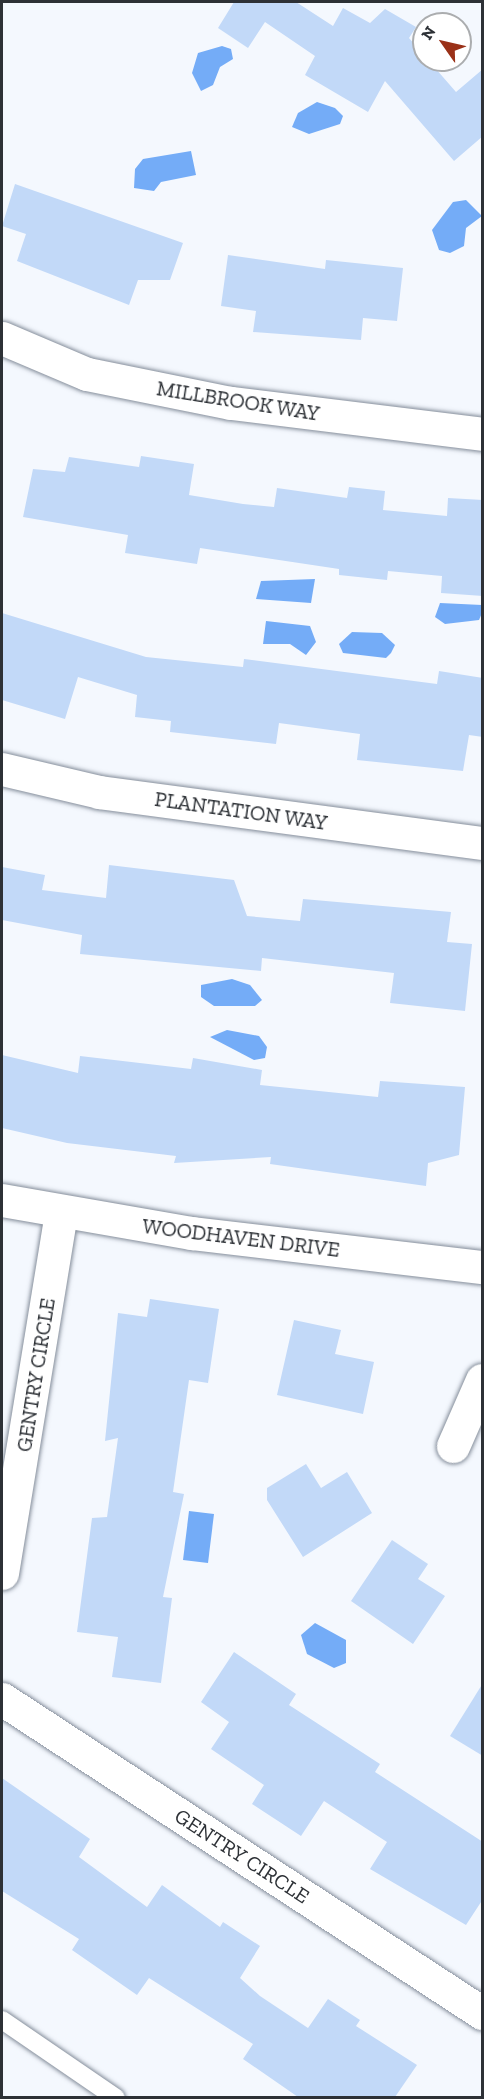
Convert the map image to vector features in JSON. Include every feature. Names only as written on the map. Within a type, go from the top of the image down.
[{"type":"street","name":"MILLBROOK WAY","points":[[2,338],[87,374],[231,403],[483,434]]},
{"type":"street","name":"PLANTATION WAY","points":[[2,770],[99,792],[483,843]]},
{"type":"street","name":"WOODHAVEN DRIVE","points":[[2,1200],[61,1212],[483,1267]]},
{"type":"street","name":"GENTRY CIRCLE","points":[[2,1573],[61,1212]]},
{"type":"street","points":[[453,1446],[483,1380]]},
{"type":"street","name":"GENTRY CIRCLE","points":[[2,1699],[483,2013]]},
{"type":"lane","points":[[2,2020],[116,2097]]},
{"type":"water","points":[[222,46],[231,49],[233,59],[220,67],[213,85],[201,91],[192,73],[198,53]]},
{"type":"water","points":[[317,102],[335,108],[343,116],[340,124],[309,134],[292,127],[298,113]]},
{"type":"water","points":[[191,151],[196,175],[161,182],[154,191],[134,188],[135,169],[143,159]]},
{"type":"water","points":[[466,200],[482,216],[466,228],[464,246],[450,253],[439,250],[432,230],[453,202]]},
{"type":"water","points":[[315,579],[311,603],[256,599],[261,581]]},
{"type":"water","points":[[440,603],[482,605],[482,613],[479,620],[445,624],[435,617]]},
{"type":"water","points":[[266,621],[310,626],[316,642],[306,655],[290,644],[263,644]]},
{"type":"water","points":[[352,632],[382,633],[395,645],[386,658],[343,653],[339,644]]},
{"type":"water","points":[[232,979],[250,985],[262,1000],[255,1006],[214,1006],[201,997],[201,985]]},
{"type":"water","points":[[227,1030],[259,1036],[267,1047],[265,1058],[254,1060],[210,1037]]},
{"type":"water","points":[[189,1511],[214,1514],[208,1563],[183,1560]]},
{"type":"water","points":[[315,1623],[346,1640],[346,1663],[334,1668],[307,1654],[301,1635]]},
{"type":"building","points":[[234,2],[296,2],[333,26],[343,8],[370,23],[385,9],[412,25],[412,33],[409,38],[412,41],[412,72],[439,72],[456,92],[483,69],[483,136],[454,161],[385,81],[368,112],[305,75],[315,56],[265,22],[248,48],[218,28]]},
{"type":"building","points":[[15,184],[183,243],[170,280],[138,280],[129,305],[17,261],[26,234],[2,226]]},
{"type":"building","points":[[228,255],[325,269],[326,260],[403,268],[397,321],[363,318],[361,340],[253,332],[256,311],[221,306]]},
{"type":"building","points":[[141,456],[194,464],[189,495],[243,504],[274,507],[277,488],[347,498],[349,487],[385,491],[383,510],[447,516],[448,498],[483,500],[483,596],[441,593],[442,576],[388,571],[387,580],[339,575],[339,569],[200,548],[197,564],[125,553],[128,535],[23,517],[33,469],[65,472],[69,457],[139,467]]},
{"type":"building","points":[[2,613],[146,657],[243,667],[244,659],[437,684],[439,671],[483,678],[483,737],[469,735],[463,771],[357,760],[360,734],[279,723],[276,744],[170,732],[171,721],[135,717],[137,695],[78,677],[65,719],[2,700]]},
{"type":"building","points":[[109,865],[234,880],[247,916],[300,921],[303,899],[451,912],[447,942],[472,944],[465,1011],[390,1003],[394,973],[262,958],[261,971],[80,954],[82,935],[2,920],[2,867],[45,875],[42,890],[106,898]]},
{"type":"building","points":[[2,1055],[78,1073],[80,1056],[191,1069],[193,1058],[262,1070],[260,1085],[378,1097],[380,1081],[465,1087],[459,1155],[428,1163],[426,1186],[270,1164],[271,1157],[174,1163],[176,1156],[67,1143],[2,1128]]},
{"type":"building","points":[[150,1299],[219,1309],[208,1383],[189,1380],[173,1492],[184,1494],[163,1597],[172,1598],[161,1683],[112,1677],[118,1637],[77,1632],[92,1518],[107,1517],[118,1438],[105,1441],[118,1313],[147,1317]]},
{"type":"building","points":[[294,1320],[341,1330],[335,1354],[374,1362],[363,1414],[277,1395]]},
{"type":"building","points":[[306,1464],[321,1488],[347,1472],[372,1513],[303,1557],[267,1500],[267,1488]]},
{"type":"building","points":[[392,1540],[428,1564],[418,1579],[445,1596],[413,1644],[351,1601]]},
{"type":"building","points":[[234,1652],[296,1694],[289,1705],[380,1764],[375,1772],[483,1842],[483,1899],[466,1925],[370,1869],[387,1842],[324,1801],[301,1836],[252,1804],[264,1785],[211,1749],[229,1722],[201,1702]]},
{"type":"building","points":[[483,1683],[483,1756],[450,1736]]},
{"type":"building","points":[[2,1778],[90,1839],[79,1857],[147,1907],[162,1885],[220,1927],[223,1922],[260,1946],[240,1978],[260,1996],[308,2028],[328,1999],[360,2020],[356,2026],[417,2065],[395,2097],[298,2097],[243,2059],[253,2044],[149,1978],[137,1995],[72,1950],[79,1939],[2,1891]]}]
